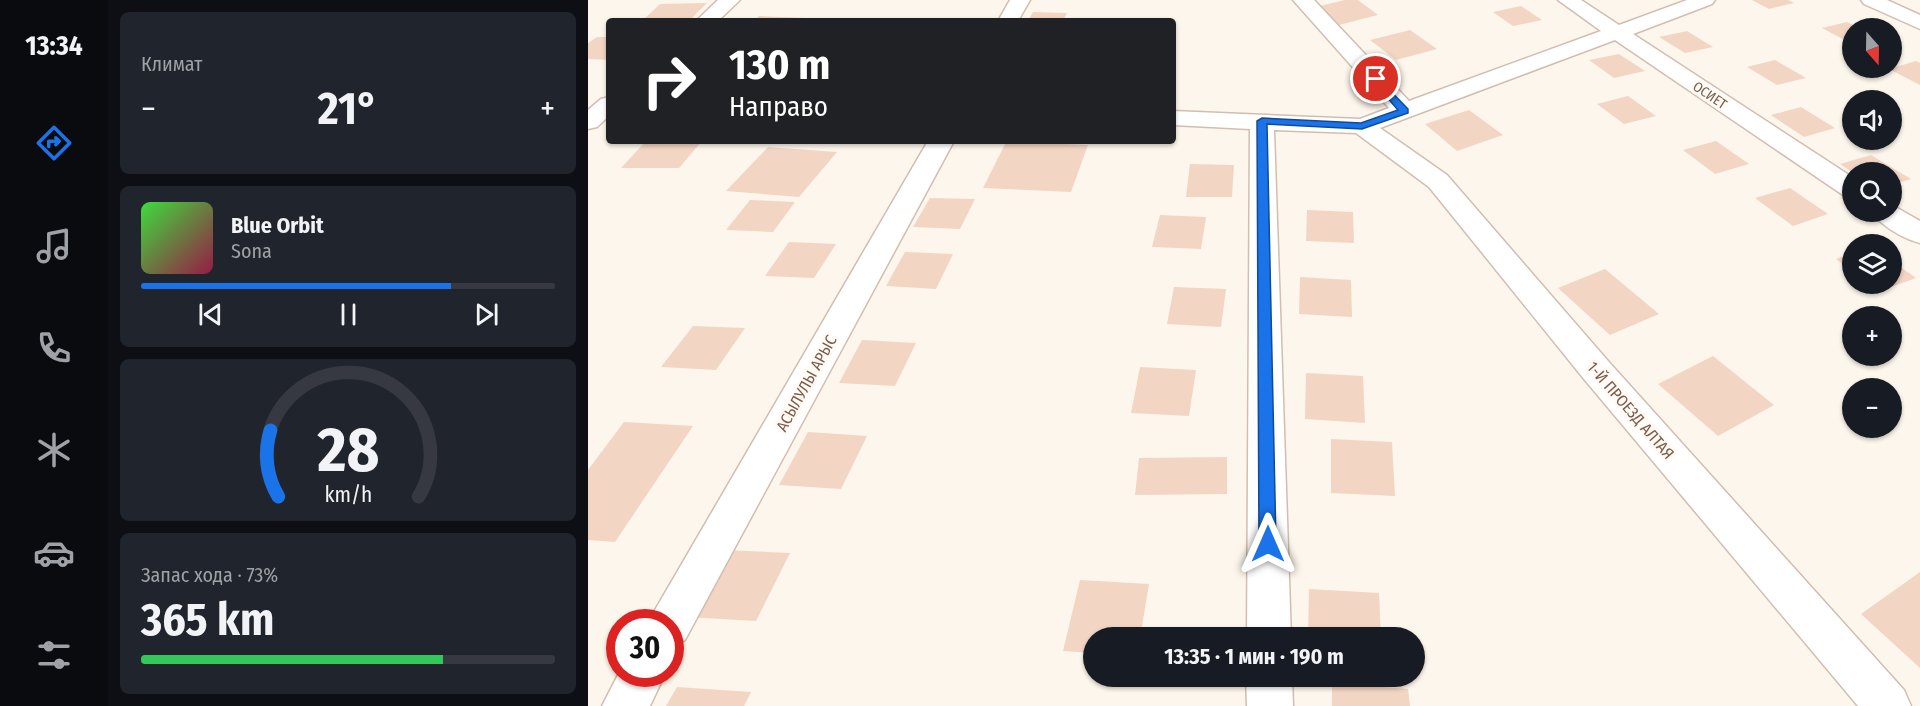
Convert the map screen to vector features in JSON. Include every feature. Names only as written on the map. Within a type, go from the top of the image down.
[{"type":"street","points":[[709,18],[730,0]]},
{"type":"street","points":[[1010,18],[1020,0]]},
{"type":"street","points":[[1303,0],[1405,111]]},
{"type":"street","name":"ОСИЕТ","points":[[1568,0],[1842,182]]},
{"type":"street","points":[[1176,118],[1362,126],[1618,34],[1705,0]]},
{"type":"street","points":[[1871,0],[1920,23]]},
{"type":"street","points":[[588,100],[606,102]]},
{"type":"street","points":[[588,122],[606,105]]},
{"type":"street","points":[[1262,121],[1269,627]]},
{"type":"street","name":"1-Й ПРОЕЗД АЛТАЯ","points":[[1362,126],[1438,181],[1596,370],[1888,706]]},
{"type":"street","name":"АСЫЛУЛЫ АРЫС","points":[[679,609],[939,144]]},
{"type":"street","points":[[1901,222],[1920,234]]},
{"type":"street","points":[[625,706],[636,687]]},
{"type":"street","points":[[1269,687],[1270,706]]},
{"type":"building","points":[[1345,0],[1358,0],[1378,15],[1339,25],[1316,7]]},
{"type":"building","points":[[1752,0],[1788,0],[1794,3],[1769,9]]},
{"type":"building","points":[[707,3],[692,18],[645,18],[660,4]]},
{"type":"building","points":[[1521,6],[1542,20],[1513,26],[1493,12]]},
{"type":"building","points":[[1033,12],[1067,13],[1064,18],[1030,18]]},
{"type":"building","points":[[759,16],[806,18],[757,18]]},
{"type":"building","points":[[1842,23],[1842,39],[1822,28]]},
{"type":"building","points":[[1410,30],[1437,49],[1396,60],[1370,40]]},
{"type":"building","points":[[1687,31],[1713,47],[1685,53],[1659,37]]},
{"type":"building","points":[[597,37],[606,37],[606,60],[588,59],[588,43]]},
{"type":"building","points":[[1619,54],[1645,71],[1614,78],[1589,60]]},
{"type":"building","points":[[1775,60],[1806,78],[1777,85],[1747,67]]},
{"type":"building","points":[[1916,61],[1920,63],[1920,85],[1902,76],[1902,65]]},
{"type":"building","points":[[1628,96],[1656,116],[1624,124],[1597,104]]},
{"type":"building","points":[[1801,107],[1835,128],[1804,137],[1771,115]]},
{"type":"building","points":[[1469,110],[1503,135],[1457,151],[1425,124]]},
{"type":"building","points":[[1716,141],[1749,164],[1715,174],[1683,150]]},
{"type":"building","points":[[643,144],[699,144],[679,168],[621,168]]},
{"type":"building","points":[[1005,144],[1088,145],[1071,192],[983,188]]},
{"type":"building","points":[[768,147],[837,152],[799,197],[726,191]]},
{"type":"building","points":[[1871,155],[1883,162],[1847,162]]},
{"type":"building","points":[[1190,164],[1234,165],[1232,197],[1186,197]]},
{"type":"building","points":[[1902,174],[1911,179],[1902,182]]},
{"type":"building","points":[[1790,188],[1828,214],[1793,226],[1755,198]]},
{"type":"building","points":[[930,198],[975,199],[960,229],[913,227]]},
{"type":"building","points":[[750,200],[795,202],[773,232],[726,230]]},
{"type":"building","points":[[1307,210],[1353,212],[1354,243],[1306,241]]},
{"type":"building","points":[[1160,215],[1206,217],[1201,249],[1152,247]]},
{"type":"building","points":[[789,242],[836,244],[814,278],[765,276]]},
{"type":"building","points":[[905,252],[953,254],[936,289],[886,286]]},
{"type":"building","points":[[1902,268],[1916,278],[1902,283]]},
{"type":"building","points":[[1605,269],[1659,314],[1610,335],[1558,288]]},
{"type":"building","points":[[1300,277],[1351,280],[1352,317],[1299,314]]},
{"type":"building","points":[[1174,287],[1226,289],[1221,327],[1167,324]]},
{"type":"building","points":[[693,326],[745,328],[716,370],[661,367]]},
{"type":"building","points":[[862,340],[916,343],[895,386],[839,383]]},
{"type":"building","points":[[1713,356],[1774,405],[1718,436],[1658,384]]},
{"type":"building","points":[[1140,367],[1196,370],[1189,416],[1131,413]]},
{"type":"building","points":[[1306,373],[1363,376],[1365,423],[1305,419]]},
{"type":"building","points":[[624,422],[693,426],[615,542],[588,540],[588,470]]},
{"type":"building","points":[[808,432],[867,436],[841,489],[779,485]]},
{"type":"building","points":[[1331,439],[1392,442],[1395,496],[1331,493]]},
{"type":"building","points":[[1227,457],[1227,494],[1135,495],[1139,458]]},
{"type":"building","points":[[724,550],[790,553],[756,621],[686,617]]},
{"type":"building","points":[[1920,572],[1920,668],[1861,614]]},
{"type":"building","points":[[1080,580],[1149,584],[1142,627],[1083,627],[1083,652],[1063,651]]},
{"type":"building","points":[[1309,589],[1379,593],[1381,627],[1308,627]]},
{"type":"building","points":[[677,687],[751,692],[744,706],[666,706]]},
{"type":"building","points":[[1332,687],[1383,687],[1408,689],[1410,706],[1332,706]]},
{"type":"route","points":[[1268,544],[1262,121],[1362,126],[1405,111],[1376,79]]}]
